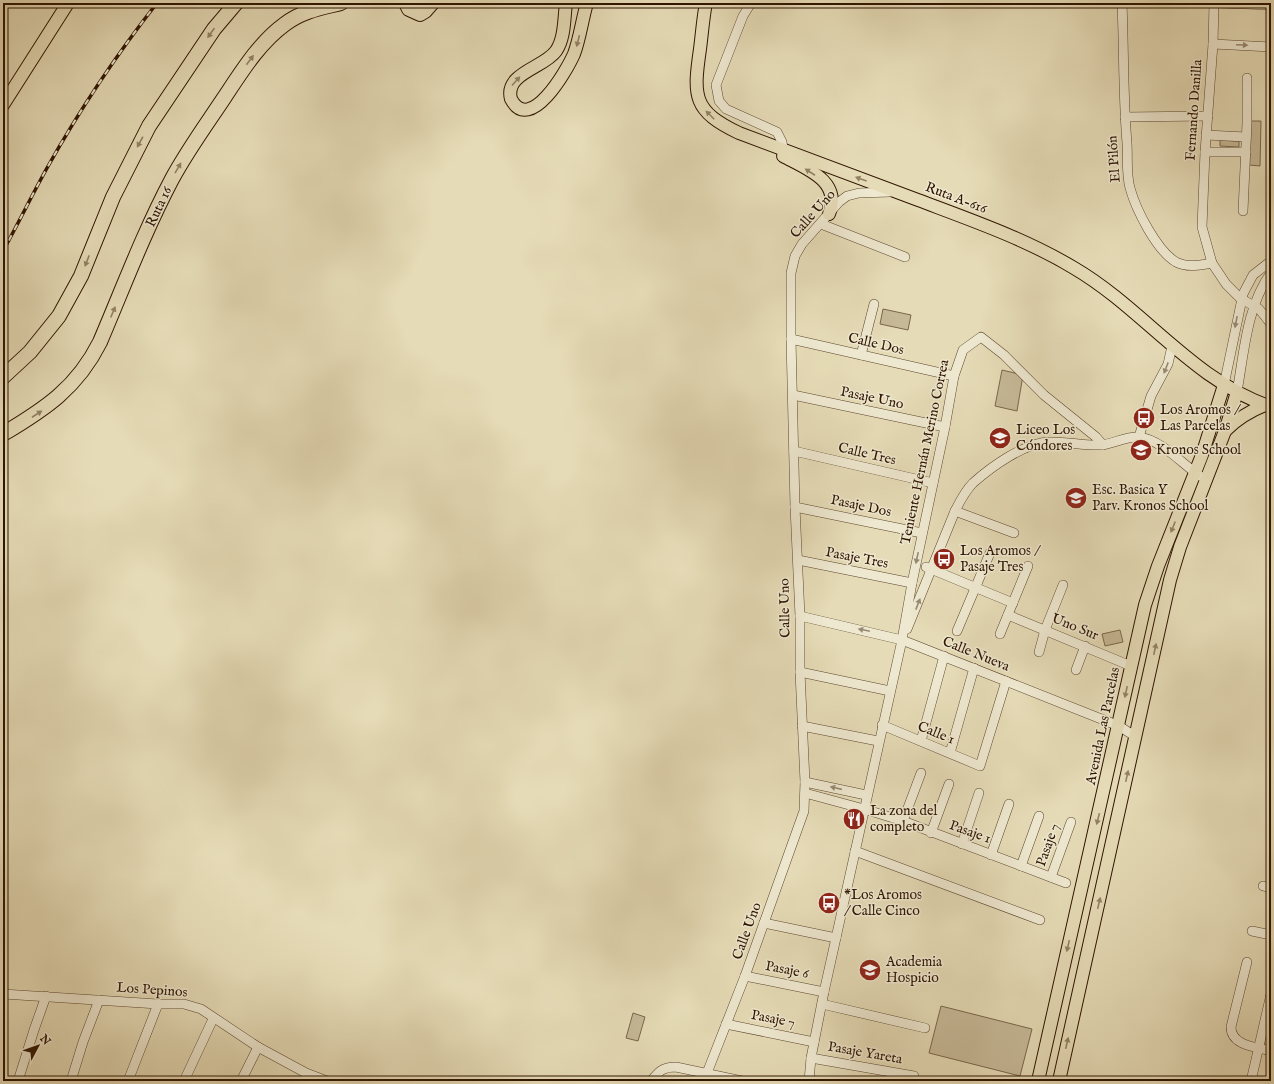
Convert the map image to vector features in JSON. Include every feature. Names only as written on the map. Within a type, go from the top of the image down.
[{"type":"highway","points":[[3,377],[30,352],[64,306],[86,263],[113,197],[149,126],[214,29],[236,3]]},
{"type":"highway","name":"Ruta 16","points":[[3,434],[55,401],[70,386],[91,358],[155,213],[172,179],[190,148],[252,57],[269,37],[293,18],[310,11],[341,3]]},
{"type":"highway","points":[[406,3],[409,9],[420,14],[432,3]]},
{"type":"main road","points":[[3,92],[59,3]]},
{"type":"main road","points":[[3,105],[68,3]]},
{"type":"main road","points":[[566,3],[561,39],[555,52],[545,62],[517,78],[511,87],[511,99],[515,105],[522,109],[532,109],[538,105],[570,63],[576,49],[587,3]]},
{"type":"main road","name":"Ruta A-616","points":[[706,3],[695,84],[699,101],[707,113],[720,124],[784,153],[897,192],[992,228],[1043,251],[1074,268],[1107,289],[1192,363],[1224,385],[1268,406]]},
{"type":"main road","points":[[784,153],[829,186],[832,191],[833,199],[829,214]]},
{"type":"main road","name":"Avenida Las Parcelas","points":[[1038,1081],[1150,587],[1195,473],[1224,385]]},
{"type":"main road","points":[[1059,1081],[1172,574],[1183,540],[1225,430],[1237,392]]},
{"type":"main road","points":[[1225,430],[1243,415],[1268,406]]},
{"type":"street","points":[[751,3],[743,16],[716,85],[717,94],[719,101],[726,109],[777,132],[782,142],[784,153]]},
{"type":"street","name":"El Pilón","points":[[1122,3],[1125,117],[1130,187],[1137,209],[1148,229],[1162,248],[1177,262],[1188,265],[1201,265],[1212,262]]},
{"type":"street","name":"Fernando Danilla","points":[[1214,3],[1214,44],[1201,219],[1205,242],[1212,262],[1226,284],[1241,299],[1254,306],[1264,314],[1271,324]]},
{"type":"street","points":[[1220,3],[1271,5]]},
{"type":"street","points":[[1214,44],[1271,47]]},
{"type":"street","points":[[1243,211],[1246,152],[1247,78]]},
{"type":"street","points":[[1125,117],[1208,116]]},
{"type":"street","points":[[1206,136],[1246,137]]},
{"type":"street","points":[[1205,152],[1246,152]]},
{"type":"street","name":"Calle Uno","points":[[707,1073],[745,976],[802,822],[805,782],[795,507],[791,273],[795,256],[802,244],[847,196],[859,193],[897,192]]},
{"type":"street","points":[[821,224],[905,257]]},
{"type":"street","points":[[1224,385],[1241,299],[1246,286],[1255,273],[1271,261]]},
{"type":"street","points":[[1237,392],[1254,306],[1264,282],[1271,273]]},
{"type":"street","points":[[861,355],[874,304]]},
{"type":"street","name":"Teniente Hernán Merino Correa","points":[[809,1081],[811,1058],[824,992],[878,741],[902,640],[912,582],[945,427],[954,376],[963,350],[981,337],[1004,355],[1044,395],[1096,437],[1102,445]]},
{"type":"street","name":"Calle Dos","points":[[791,339],[954,376]]},
{"type":"street","points":[[1172,346],[1168,364],[1152,396],[1139,437],[1158,445],[1206,480]]},
{"type":"street","name":"Pasaje Uno","points":[[793,395],[945,427]]},
{"type":"street","name":"Teniente Hernán Merino Correa","points":[[902,640],[929,568],[938,553],[963,495],[973,484],[1016,452],[1030,446],[1050,442],[1081,446],[1102,445],[1139,437]]},
{"type":"street","name":"Calle Tres","points":[[794,451],[933,483]]},
{"type":"street","name":"Pasaje Dos","points":[[795,507],[922,533]]},
{"type":"street","points":[[955,511],[1014,533]]},
{"type":"street","points":[[957,631],[990,552]]},
{"type":"street","name":"Pasaje Tres","points":[[798,560],[912,582]]},
{"type":"street","points":[[1000,634],[1028,566]]},
{"type":"street","points":[[929,568],[1013,603]]},
{"type":"street","name":"Teniente Hernán Merino Correa","points":[[912,582],[929,568]]},
{"type":"street","points":[[1038,652],[1063,585]]},
{"type":"street","name":"Uno Sur","points":[[1008,615],[1132,666]]},
{"type":"street","name":"Calle Nueva","points":[[800,616],[902,640],[1119,726],[1136,737]]},
{"type":"street","points":[[1076,670],[1085,646]]},
{"type":"street","points":[[921,741],[944,656]]},
{"type":"street","points":[[950,753],[974,668]]},
{"type":"street","points":[[800,672],[890,691]]},
{"type":"street","name":"Calle 1","points":[[882,725],[980,766],[1006,681]]},
{"type":"street","points":[[802,726],[878,741]]},
{"type":"street","points":[[903,821],[921,773]]},
{"type":"street","points":[[805,782],[866,796]]},
{"type":"street","points":[[932,833],[949,784]]},
{"type":"street","name":"Pasaje 1","points":[[805,793],[903,821],[1066,883]]},
{"type":"street","points":[[962,844],[979,793]]},
{"type":"street","points":[[991,855],[1009,804]]},
{"type":"street","points":[[1021,866],[1039,816]]},
{"type":"street","name":"Pasaje 7","points":[[1051,877],[1071,822]]},
{"type":"street","points":[[855,851],[1040,920]]},
{"type":"street","points":[[764,923],[836,938]]},
{"type":"street","points":[[1252,931],[1271,935]]},
{"type":"street","points":[[1247,962],[1231,1030],[1233,1036],[1238,1042],[1271,1051]]},
{"type":"street","name":"Pasaje 6","points":[[745,976],[824,992]]},
{"type":"street","name":"Los Pepinos","points":[[3,994],[158,1004],[184,1004],[201,1010],[304,1077],[321,1080]]},
{"type":"street","points":[[1251,1081],[1271,994]]},
{"type":"street","points":[[18,1081],[46,996]]},
{"type":"street","points":[[71,1081],[83,1042],[99,1000]]},
{"type":"street","points":[[128,1081],[158,1004]]},
{"type":"street","points":[[822,1004],[925,1028]]},
{"type":"street","points":[[184,1081],[213,1019]]},
{"type":"street","name":"Pasaje 7","points":[[726,1024],[814,1042]]},
{"type":"street","points":[[241,1081],[258,1047]]},
{"type":"street","name":"Pasaje Yareta","points":[[811,1058],[914,1076]]},
{"type":"street","points":[[651,1081],[658,1071],[666,1067],[676,1067],[742,1081]]},
{"type":"shaded area","points":[[1250,121],[1261,121],[1260,166],[1249,165]]},
{"type":"shaded area","points":[[1220,140],[1239,141],[1239,147],[1220,146]]},
{"type":"shaded area","points":[[883,309],[911,315],[908,330],[880,324]]},
{"type":"shaded area","points":[[1002,370],[1023,375],[1017,411],[995,406]]},
{"type":"shaded area","points":[[1120,630],[1123,642],[1105,646],[1102,634]]},
{"type":"shaded area","points":[[941,1006],[1032,1029],[1020,1076],[929,1053]]},
{"type":"shaded area","points":[[633,1013],[645,1017],[638,1041],[626,1038]]},
{"type":"railway","points":[[3,251],[47,168],[85,104],[157,3]]},
{"type":"place","name":"Los Aromos / Las Parcelas","points":[[1144,418]]},
{"type":"place","name":"Liceo Los Cóndores","points":[[1000,438]]},
{"type":"place","name":"Kronos School","points":[[1141,450]]},
{"type":"place","name":"Esc. Basica Y Parv. Kronos School","points":[[1076,498]]},
{"type":"place","name":"Los Aromos / Pasaje Tres","points":[[944,559]]},
{"type":"place","name":"La zona del completo","points":[[854,819]]},
{"type":"place","name":"*Los Aromos / Calle Cinco","points":[[829,903]]},
{"type":"place","name":"Academia Hospicio","points":[[870,970]]}]
